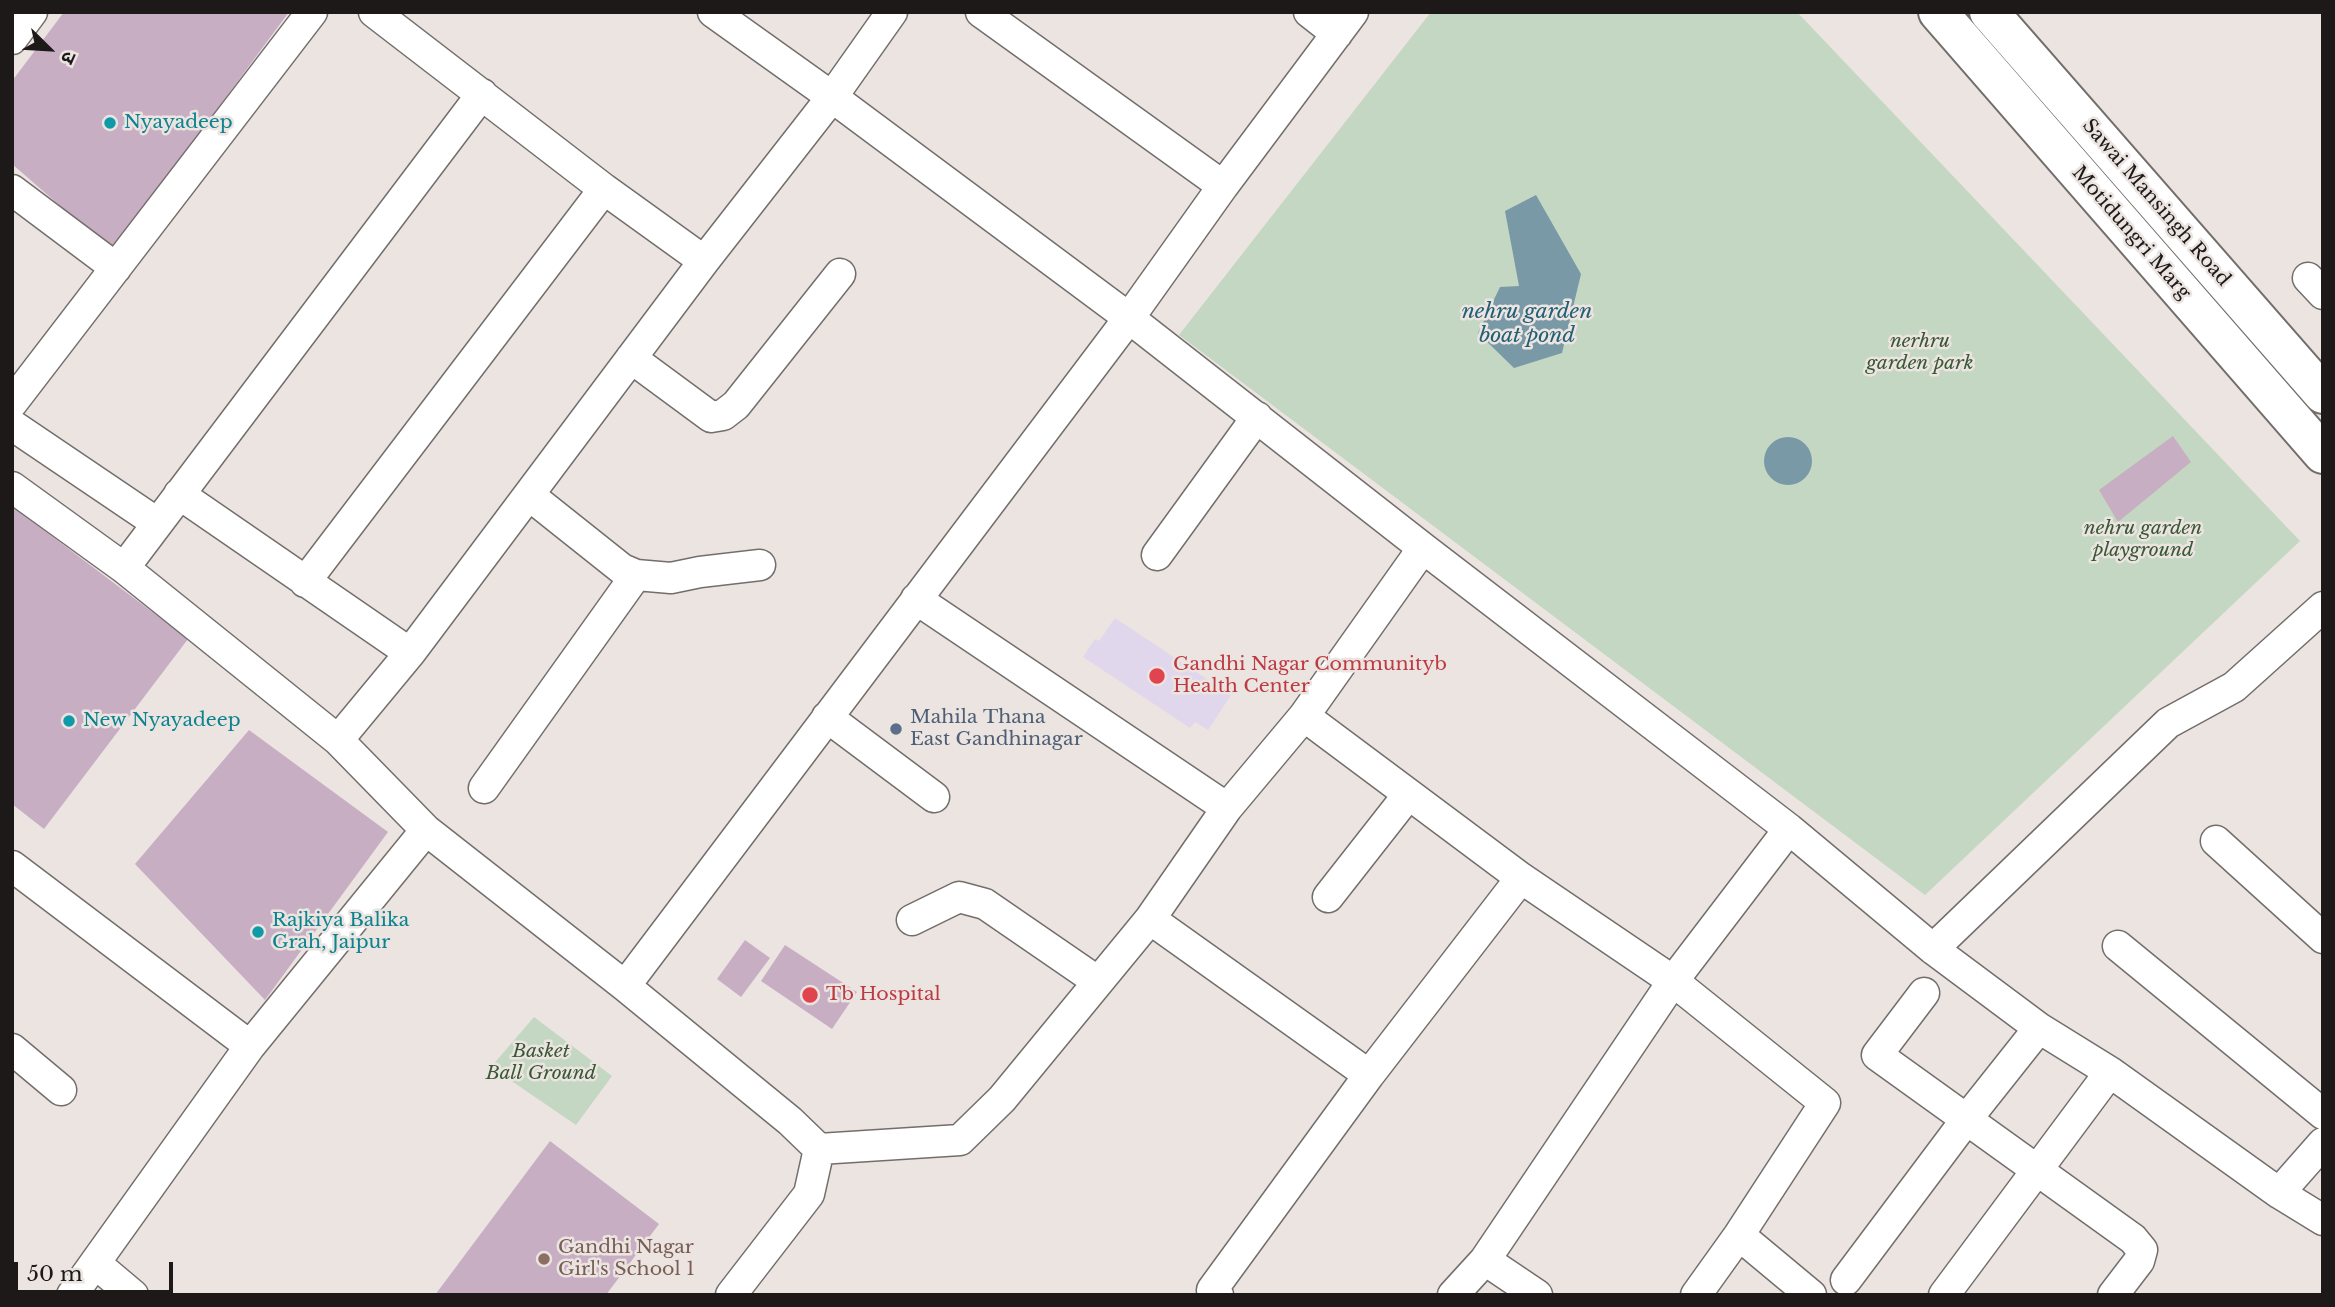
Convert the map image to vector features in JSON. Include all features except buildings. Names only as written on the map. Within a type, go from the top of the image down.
[{"type":"main road","name":"Motidungri Marg","points":[[1938,12],[2323,454]]},
{"type":"main road","name":"Sawai Mansingh Road","points":[[1989,12],[2323,394]]},
{"type":"street","points":[[12,39],[32,12]]},
{"type":"street","points":[[12,403],[312,12]]},
{"type":"street","points":[[374,12],[604,189],[704,261]]},
{"type":"street","points":[[713,12],[1129,318],[1789,829],[1933,949],[2039,1028],[2110,1072],[2279,1193],[2323,1220]]},
{"type":"street","points":[[338,740],[410,653],[704,261],[832,97],[892,12]]},
{"type":"street","points":[[981,12],[1223,186]]},
{"type":"street","points":[[625,986],[1129,318],[1223,186],[1345,23],[1309,12]]},
{"type":"street","points":[[124,568],[482,94]]},
{"type":"street","points":[[305,582],[604,189]]},
{"type":"street","points":[[12,190],[116,268]]},
{"type":"street","points":[[631,358],[710,416],[723,415],[736,405],[839,274]]},
{"type":"street","points":[[1157,555],[1257,417]]},
{"type":"street","points":[[12,425],[158,523]]},
{"type":"street","points":[[12,487],[124,568],[338,740],[426,830],[625,986],[790,1121],[818,1149],[960,1140],[1002,1099],[1150,919],[1227,808],[1304,716],[1423,548]]},
{"type":"street","points":[[179,494],[410,653]]},
{"type":"street","points":[[529,495],[622,569],[636,575],[671,578],[760,565]]},
{"type":"street","points":[[484,788],[636,575]]},
{"type":"street","points":[[916,598],[1227,808]]},
{"type":"street","points":[[1933,949],[2168,723],[2234,687],[2323,607]]},
{"type":"street","points":[[1304,716],[1521,878],[1673,981],[1825,1103],[1739,1235],[1696,1295]]},
{"type":"street","points":[[827,718],[934,797]]},
{"type":"street","points":[[1328,897],[1408,795]]},
{"type":"street","points":[[1453,1295],[1485,1260],[1673,981],[1789,829]]},
{"type":"street","points":[[72,1295],[250,1046],[426,830]]},
{"type":"street","points":[[2216,841],[2323,938]]},
{"type":"street","points":[[12,866],[250,1046]]},
{"type":"street","points":[[1218,1295],[1212,1290],[1369,1075],[1521,878]]},
{"type":"street","points":[[912,920],[958,897],[985,904],[1097,981]]},
{"type":"street","points":[[1150,919],[1369,1075]]},
{"type":"street","points":[[2118,946],[2323,1114]]},
{"type":"street","points":[[1924,993],[1877,1055],[2133,1240],[2142,1250],[2139,1261],[2113,1295]]},
{"type":"street","points":[[1846,1280],[2039,1028]]},
{"type":"street","points":[[12,1049],[61,1090]]},
{"type":"street","points":[[1944,1295],[2110,1072]]},
{"type":"street","points":[[2279,1193],[2321,1147]]},
{"type":"street","points":[[731,1295],[809,1194],[818,1149]]},
{"type":"street","points":[[1739,1235],[1811,1295]]},
{"type":"street","points":[[1485,1260],[1536,1295]]},
{"type":"street","points":[[95,1263],[133,1295]]},
{"type":"shaded area","name":"Gandhi Nagar Communityb Health Center","points":[[1115,618],[1231,695],[1208,730],[1195,722],[1190,728],[1083,657],[1095,639],[1099,641]]},
{"type":"green space","points":[[1431,12],[1797,12],[2300,541],[1925,895],[1179,335]]},
{"type":"green space","name":"Basket Ball Ground","points":[[534,1017],[612,1076],[576,1125],[491,1067]]},
{"type":"water","name":"nehru garden boat pond","points":[[1536,195],[1581,274],[1562,353],[1514,368],[1478,333],[1500,287],[1519,286],[1505,211]]},
{"type":"water","points":[[1788,437],[1805,444],[1812,461],[1805,478],[1788,485],[1771,478],[1764,461],[1771,444]]},
{"type":"place","name":"Nyayadeep","points":[[110,123]]},
{"type":"place","name":"Gandhi Nagar Communityb Health Center","points":[[1157,676]]},
{"type":"place","name":"New Nyayadeep","points":[[69,721]]},
{"type":"place","name":"Mahila Thana East Gandhinagar","points":[[896,729]]},
{"type":"place","name":"Rajkiya Balika Grah, Jaipur","points":[[258,932]]},
{"type":"place","name":"Tb Hospital","points":[[810,995]]},
{"type":"place","name":"Gandhi Nagar Girl's School 1","points":[[544,1259]]},
{"type":"park label","name":"nerhru garden park","points":[[1920,353]]},
{"type":"park label","name":"nehru garden playground","points":[[2143,540]]}]
